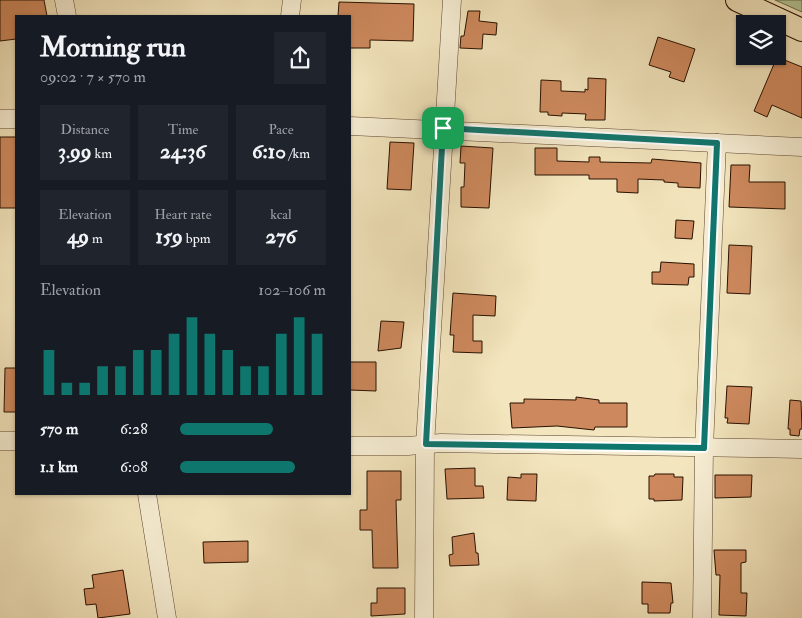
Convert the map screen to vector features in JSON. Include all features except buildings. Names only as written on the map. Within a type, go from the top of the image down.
[{"type":"main road","points":[[737,0],[802,30]]},
{"type":"street","points":[[64,0],[67,15]]},
{"type":"street","points":[[290,15],[292,0]]},
{"type":"street","points":[[424,618],[426,444],[443,128],[452,0]]},
{"type":"street","points":[[0,118],[15,119]]},
{"type":"street","points":[[351,126],[443,128],[802,146]]},
{"type":"street","points":[[702,618],[704,448],[717,143]]},
{"type":"street","points":[[0,441],[15,441]]},
{"type":"street","points":[[351,446],[426,444],[802,450]]},
{"type":"street","points":[[147,495],[167,618]]},
{"type":"green space","points":[[775,0],[802,0],[802,12]]},
{"type":"route","points":[[443,128],[717,143],[704,448],[426,444],[443,128]]}]
